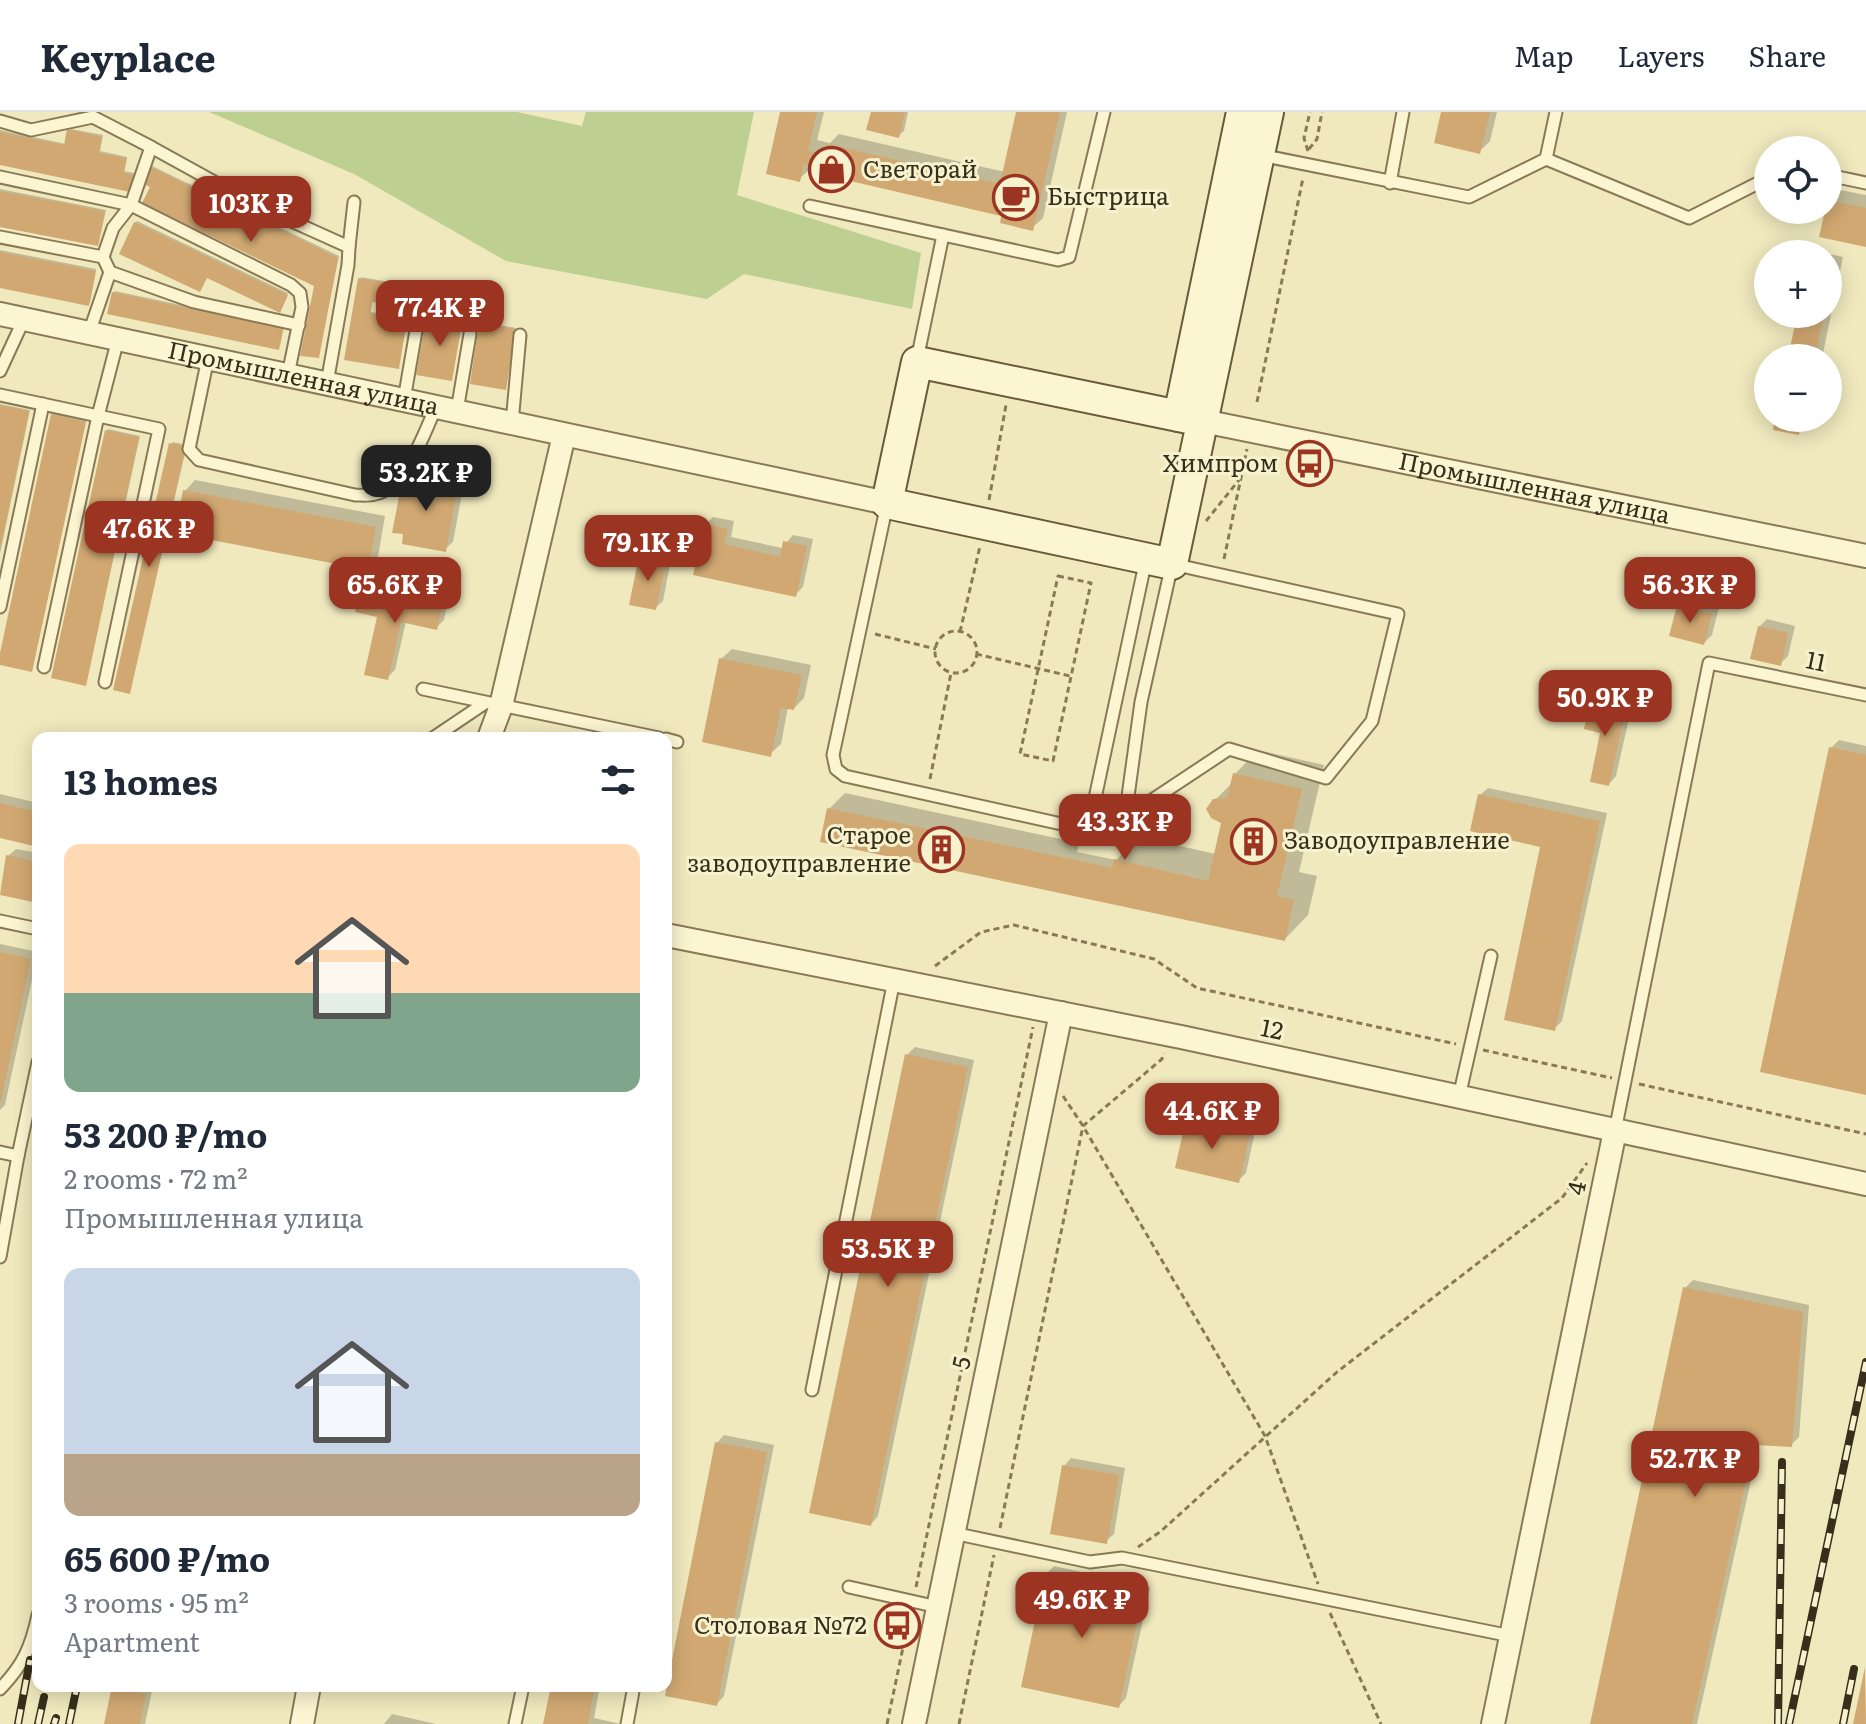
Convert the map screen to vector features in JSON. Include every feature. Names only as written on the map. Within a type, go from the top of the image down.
[{"type":"street","points":[[1242,112],[1247,152]]},
{"type":"street","points":[[1159,561],[1247,152],[1268,112]]},
{"type":"street","name":"Промышленная улица","points":[[0,314],[1159,561]]},
{"type":"street","points":[[887,503],[917,362]]},
{"type":"street","name":"Промышленная улица","points":[[917,362],[1866,556]]},
{"type":"street","points":[[490,732],[493,704],[564,435]]},
{"type":"street","points":[[493,704],[500,732]]},
{"type":"street","name":"12","points":[[672,936],[1168,1035],[1866,1184]]},
{"type":"street","name":"5","points":[[917,1723],[953,1533],[1061,1013]]},
{"type":"street","name":"4","points":[[1493,1724],[1615,1131]]},
{"type":"street","points":[[302,1724],[308,1692]]},
{"type":"lane","points":[[810,206],[1058,260],[1069,257],[1104,112]]},
{"type":"lane","points":[[1390,183],[1403,112]]},
{"type":"lane","points":[[1546,159],[1556,112]]},
{"type":"lane","points":[[0,121],[31,130],[93,117],[256,205],[349,247]]},
{"type":"lane","points":[[89,333],[110,272],[103,257],[113,228],[131,205],[151,147]]},
{"type":"lane","points":[[1247,152],[1469,197],[1546,159],[1689,218],[1754,185]]},
{"type":"lane","points":[[0,177],[131,205],[291,285],[300,293],[302,307],[288,375]]},
{"type":"lane","points":[[1842,178],[1866,183]]},
{"type":"lane","points":[[327,383],[348,265],[354,202]]},
{"type":"lane","points":[[917,362],[943,235]]},
{"type":"lane","points":[[0,237],[103,257]]},
{"type":"lane","points":[[110,272],[194,302],[299,325]]},
{"type":"lane","points":[[0,371],[24,319]]},
{"type":"lane","points":[[404,400],[418,319]]},
{"type":"lane","points":[[208,358],[189,449],[199,460],[355,495],[378,494],[394,483],[446,409],[470,334]]},
{"type":"lane","points":[[512,423],[520,335]]},
{"type":"lane","points":[[44,667],[98,416],[118,339]]},
{"type":"lane","points":[[0,395],[159,429],[105,682]]},
{"type":"lane","points":[[0,607],[43,404]]},
{"type":"lane","points":[[887,503],[833,755],[836,769],[845,776],[1102,833],[1229,749],[1326,778],[1372,721],[1398,614],[1159,561]]},
{"type":"lane","points":[[1094,803],[1159,561]]},
{"type":"lane","points":[[1125,818],[1159,561]]},
{"type":"lane","name":"11","points":[[1709,663],[1866,695]]},
{"type":"lane","name":"4","points":[[1615,1131],[1709,663]]},
{"type":"lane","points":[[423,689],[630,732]]},
{"type":"lane","points":[[444,732],[493,704]]},
{"type":"lane","points":[[0,921],[32,928]]},
{"type":"lane","points":[[1459,1097],[1491,956]]},
{"type":"lane","points":[[812,1390],[903,982]]},
{"type":"lane","points":[[0,1257],[32,1090]]},
{"type":"lane","points":[[0,1152],[18,1156]]},
{"type":"lane","points":[[953,1533],[1090,1562],[1122,1558],[1511,1636]]},
{"type":"lane","points":[[849,1587],[938,1607]]},
{"type":"lane","points":[[0,1689],[21,1667],[32,1640]]},
{"type":"lane","points":[[515,1724],[522,1692]]},
{"type":"lane","points":[[627,1724],[633,1692]]},
{"type":"path","points":[[1310,112],[1304,138],[1308,151],[1317,139],[1322,112]]},
{"type":"path","points":[[1257,402],[1304,174]]},
{"type":"path","points":[[1221,575],[1250,438]]},
{"type":"path","points":[[1058,576],[1091,583],[1053,761],[1020,754],[1038,669],[1058,576]]},
{"type":"path","points":[[859,630],[936,649]]},
{"type":"path","points":[[960,632],[974,643],[976,654],[971,667],[951,673],[937,661],[936,649],[942,637],[960,632]]},
{"type":"path","points":[[976,654],[1071,676]]},
{"type":"path","points":[[927,794],[951,673]]},
{"type":"path","points":[[903,982],[981,932],[1014,925],[1154,959],[1197,988],[1623,1081]]},
{"type":"path","points":[[887,1724],[1037,1008]]},
{"type":"path","points":[[959,1724],[1083,1126],[1162,1059],[1168,1035]]},
{"type":"path","points":[[1048,1073],[1083,1126],[1265,1436],[1322,1597],[1381,1724]]},
{"type":"path","points":[[1638,1084],[1866,1134]]},
{"type":"path","points":[[1122,1558],[1160,1532],[1337,1372],[1562,1198],[1590,1159]]},
{"type":"green space","points":[[209,112],[517,112],[582,126],[586,112],[754,112],[737,195],[921,253],[912,309],[744,274],[707,299],[506,261],[354,174]]},
{"type":"building","points":[[780,112],[817,112],[808,151],[824,154],[827,144],[1000,184],[1016,112],[1060,112],[1033,231],[1000,223],[1001,216],[820,174],[821,168],[804,164],[800,182],[766,174]]},
{"type":"building","points":[[871,112],[905,112],[899,138],[866,130]]},
{"type":"building","points":[[1441,112],[1490,112],[1480,154],[1434,143]]},
{"type":"building","points":[[67,129],[102,137],[99,153],[127,158],[124,173],[134,175],[130,192],[0,165],[0,132],[64,145]]},
{"type":"building","points":[[149,166],[338,258],[319,358],[300,356],[314,286],[142,203],[150,187],[141,183]]},
{"type":"building","points":[[0,191],[105,211],[98,246],[0,227]]},
{"type":"building","points":[[1842,203],[1866,208],[1866,247],[1819,237],[1822,224],[1842,224]]},
{"type":"building","points":[[134,222],[288,295],[280,313],[207,278],[200,292],[119,254]]},
{"type":"building","points":[[0,252],[96,271],[89,306],[0,288]]},
{"type":"building","points":[[358,278],[394,284],[391,305],[372,302],[370,313],[389,316],[388,322],[406,325],[399,369],[344,360]]},
{"type":"building","points":[[112,292],[283,328],[279,350],[107,314]]},
{"type":"building","points":[[445,312],[463,315],[452,381],[416,375],[425,322],[443,325]]},
{"type":"building","points":[[479,323],[516,329],[506,390],[470,384]]},
{"type":"building","points":[[1794,328],[1821,328],[1818,344],[1791,344]]},
{"type":"building","points":[[0,405],[29,411],[1,546],[0,545]]},
{"type":"building","points":[[51,414],[86,422],[32,672],[0,665],[0,653]]},
{"type":"building","points":[[105,430],[139,437],[86,686],[51,678]]},
{"type":"building","points":[[169,443],[186,446],[130,694],[113,690]]},
{"type":"building","points":[[414,476],[458,484],[446,552],[402,544],[403,534],[392,533],[402,481],[412,483]]},
{"type":"building","points":[[183,490],[376,527],[368,570],[175,533]]},
{"type":"building","points":[[704,523],[728,529],[724,544],[780,557],[783,541],[807,546],[796,597],[693,575]]},
{"type":"building","points":[[639,556],[666,561],[656,610],[629,605]]},
{"type":"building","points":[[379,588],[443,602],[437,630],[401,622],[388,680],[364,675],[377,617],[355,612],[358,599],[376,603]]},
{"type":"building","points":[[1677,605],[1712,614],[1704,645],[1669,636]]},
{"type":"building","points":[[1758,626],[1788,633],[1781,666],[1750,659]]},
{"type":"building","points":[[719,658],[802,675],[794,710],[781,708],[771,757],[702,742]]},
{"type":"building","points":[[1590,700],[1626,708],[1609,786],[1590,782],[1600,733],[1584,729]]},
{"type":"building","points":[[1829,747],[1866,755],[1866,1095],[1760,1072]]},
{"type":"building","name":"Заводоуправление","points":[[1233,773],[1302,789],[1277,896],[1294,900],[1285,941],[820,842],[827,808],[1112,868],[1114,859],[1208,881],[1221,823],[1211,818],[1206,809],[1213,799],[1227,798]]},
{"type":"building","points":[[1478,794],[1600,821],[1555,1031],[1504,1020],[1540,847],[1470,831]]},
{"type":"building","points":[[0,803],[32,811],[32,846],[0,838]]},
{"type":"building","points":[[6,855],[32,861],[32,902],[0,895]]},
{"type":"building","points":[[0,952],[31,959],[1,1101],[0,1101]]},
{"type":"building","points":[[905,1054],[968,1067],[871,1526],[809,1513]]},
{"type":"building","points":[[1186,1119],[1250,1134],[1239,1183],[1175,1168]]},
{"type":"building","points":[[1683,1287],[1803,1312],[1792,1447],[1754,1445],[1692,1724],[1590,1724]]},
{"type":"building","points":[[715,1442],[767,1452],[717,1706],[665,1696],[666,1692],[672,1692],[672,1660]]},
{"type":"building","points":[[1062,1465],[1119,1475],[1107,1544],[1050,1534]]},
{"type":"building","points":[[1045,1573],[1143,1594],[1119,1708],[1021,1687]]},
{"type":"building","points":[[1865,1667],[1866,1724],[1853,1724]]},
{"type":"building","points":[[111,1692],[146,1694],[140,1724],[104,1724]]},
{"type":"building","points":[[550,1692],[594,1692],[588,1724],[543,1724]]},
{"type":"railway","points":[[1789,1724],[1866,1362]]},
{"type":"railway","points":[[1778,1724],[1782,1462]]},
{"type":"railway","points":[[18,1724],[30,1660]]},
{"type":"railway","points":[[1843,1724],[1854,1669]]},
{"type":"railway","points":[[69,1724],[76,1692]]},
{"type":"railway","points":[[38,1724],[44,1697]]},
{"type":"railway","points":[[54,1724],[56,1718]]},
{"type":"place","name":"Светорай","points":[[832,170]]},
{"type":"place","name":"Быстрица","points":[[1016,197]]},
{"type":"place","name":"Химпром","points":[[1309,464]]},
{"type":"place","name":"Заводоуправление","points":[[1253,841]]},
{"type":"place","name":"Старое заводоуправление","points":[[942,850]]},
{"type":"place","name":"Столовая №72","points":[[898,1626]]}]
